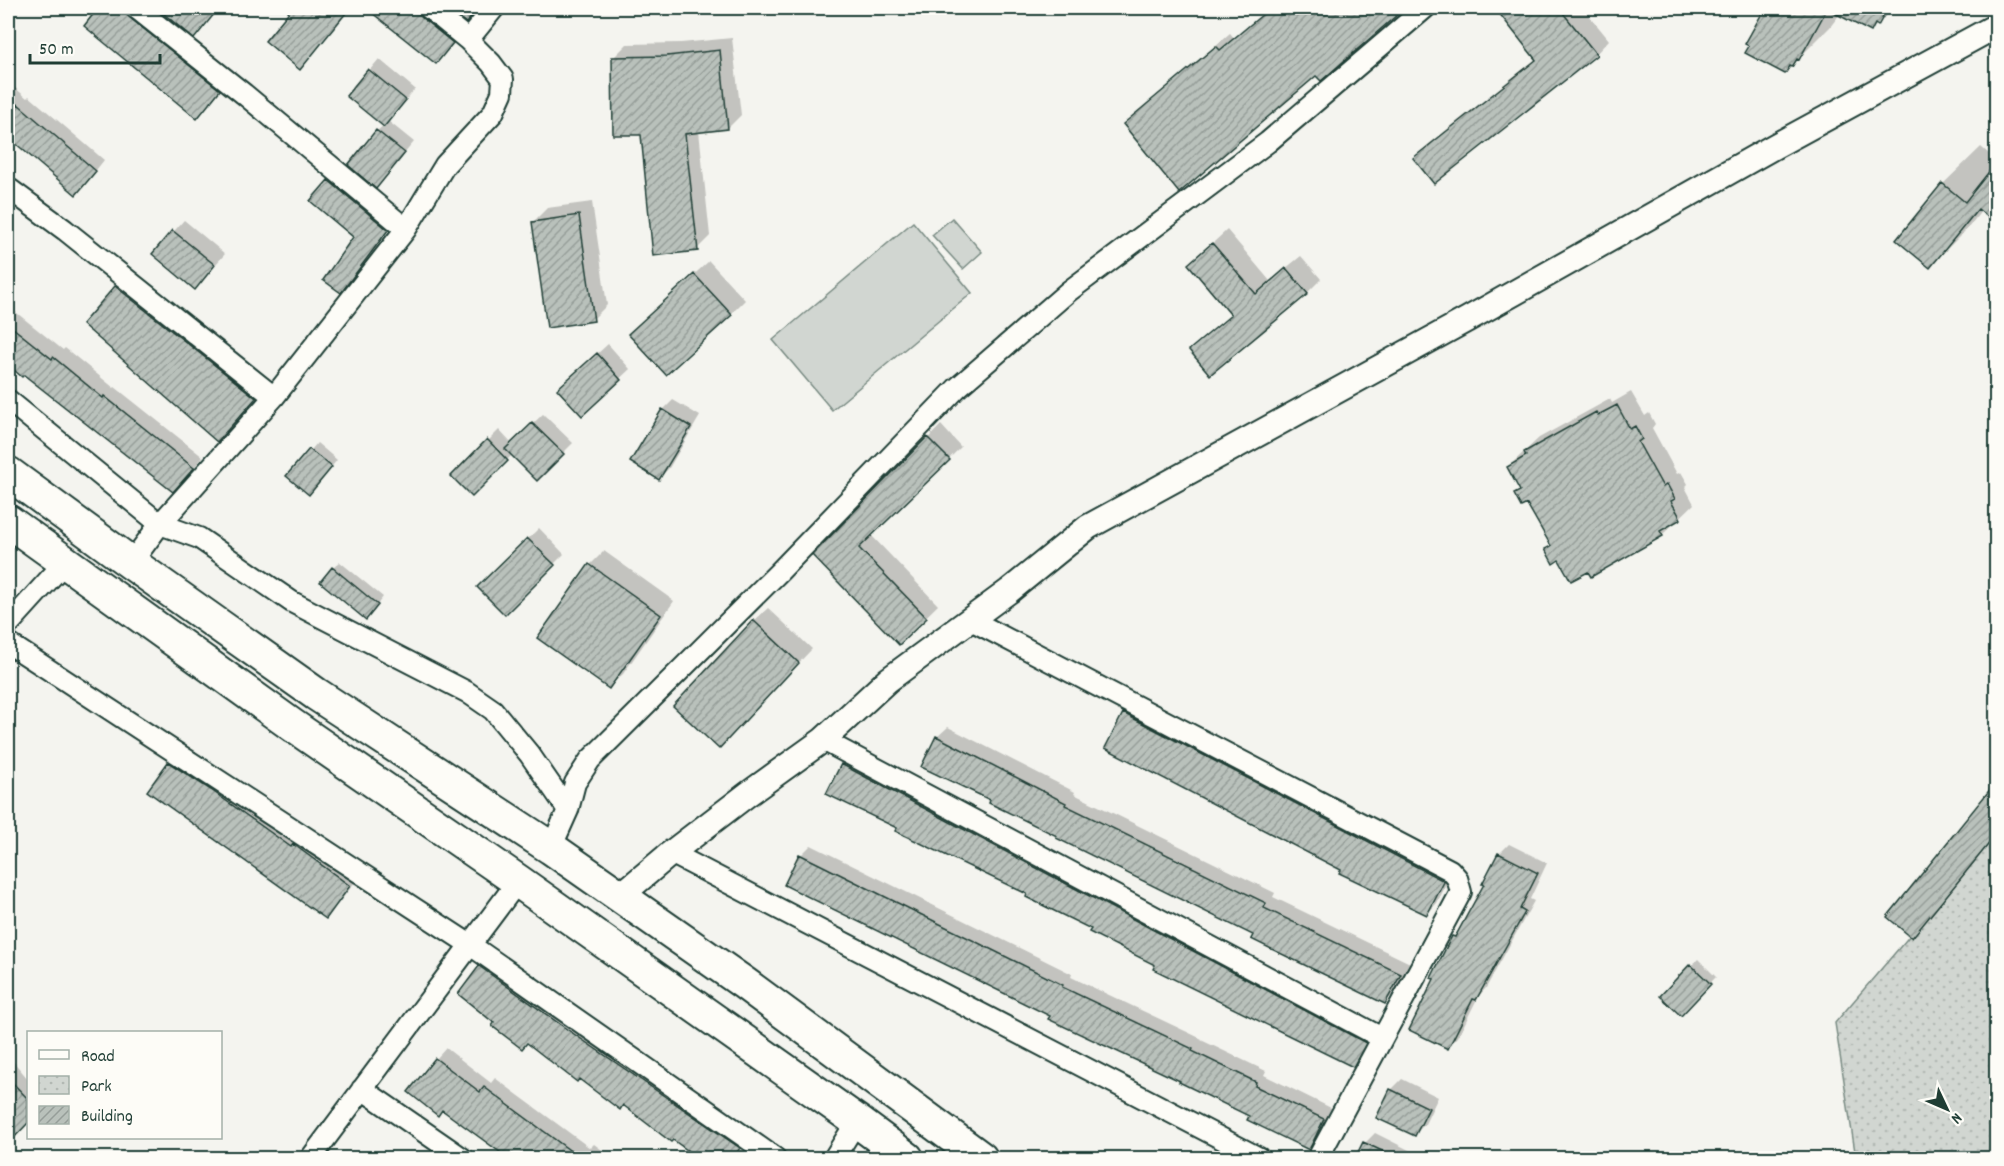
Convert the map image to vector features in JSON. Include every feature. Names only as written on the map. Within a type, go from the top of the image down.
[{"type":"highway","points":[[8,473],[130,563],[316,694],[551,848],[744,983],[981,1158]]},
{"type":"highway","points":[[8,521],[292,725],[518,881],[857,1120],[907,1158]]},
{"type":"street","points":[[135,8],[244,94],[406,229]]},
{"type":"street","points":[[130,563],[160,524],[274,397],[406,229],[445,165],[493,113],[502,93],[503,79],[468,40],[429,8]]},
{"type":"street","points":[[468,40],[494,8]]},
{"type":"street","points":[[551,848],[568,810],[575,783],[590,760],[780,571],[957,388],[1069,291],[1268,142],[1425,8]]},
{"type":"street","points":[[620,896],[670,853],[823,740],[888,680],[971,620],[1088,528],[1468,319],[1775,146],[1996,26]]},
{"type":"street","points":[[8,188],[274,397]]},
{"type":"street","points":[[8,400],[160,524],[199,538],[292,603],[467,692],[493,710],[530,755],[568,810]]},
{"type":"street","points":[[8,625],[66,561]]},
{"type":"street","points":[[971,620],[1450,870],[1457,878],[1461,892],[1318,1158]]},
{"type":"street","points":[[8,643],[470,944],[775,1158]]},
{"type":"street","points":[[823,740],[1382,1038]]},
{"type":"street","points":[[670,853],[1259,1158]]},
{"type":"street","points":[[311,1158],[518,881]]},
{"type":"street","points":[[362,1089],[462,1158]]},
{"type":"street","points":[[834,1158],[857,1120]]},
{"type":"green space","points":[[952,218],[982,252],[963,269],[932,235]]},
{"type":"green space","points":[[913,222],[972,293],[832,410],[773,340]]},
{"type":"green space","points":[[1996,835],[1996,1158],[1856,1158],[1835,1023]]},
{"type":"building","points":[[98,8],[121,8],[129,17],[220,90],[197,119],[84,26]]},
{"type":"building","points":[[157,8],[219,8],[194,39]]},
{"type":"building","points":[[292,8],[350,8],[300,70],[265,41]]},
{"type":"building","points":[[366,8],[417,8],[421,17],[453,43],[436,64]]},
{"type":"building","points":[[447,8],[479,8],[466,23]]},
{"type":"building","points":[[1257,8],[1405,8],[1321,81],[1316,76],[1179,193],[1123,124],[1216,46],[1220,50],[1263,14]]},
{"type":"building","points":[[1495,8],[1559,8],[1597,55],[1434,184],[1413,158],[1536,60]]},
{"type":"building","points":[[1765,8],[1888,8],[1878,26],[1875,24],[1871,32],[1827,9],[1799,60],[1797,59],[1792,67],[1790,66],[1785,74],[1745,53],[1749,46],[1745,44]]},
{"type":"building","points":[[720,50],[728,129],[685,134],[698,251],[653,256],[641,135],[613,135],[612,57],[667,56]]},
{"type":"building","points":[[368,69],[406,100],[384,127],[346,96]]},
{"type":"building","points":[[8,100],[16,107],[18,104],[96,171],[76,195],[8,137]]},
{"type":"building","points":[[376,130],[405,153],[376,189],[348,165]]},
{"type":"building","points":[[1996,163],[1996,224],[1978,209],[1930,268],[1896,240],[1942,183],[1965,202]]},
{"type":"building","points":[[328,180],[388,230],[341,293],[323,280],[353,237],[310,201]]},
{"type":"building","points":[[579,215],[594,321],[547,328],[532,222]]},
{"type":"building","points":[[172,230],[215,265],[195,290],[152,254]]},
{"type":"building","points":[[1212,243],[1256,294],[1286,268],[1308,294],[1210,375],[1189,350],[1231,315],[1188,264]]},
{"type":"building","points":[[694,274],[732,315],[666,375],[628,334]]},
{"type":"building","points":[[115,286],[256,398],[217,442],[82,324]]},
{"type":"building","points":[[8,324],[103,398],[104,396],[194,468],[173,492],[24,375],[22,377],[8,365]]},
{"type":"building","points":[[597,353],[621,380],[582,416],[557,389]]},
{"type":"building","points":[[1617,405],[1630,429],[1635,426],[1642,439],[1638,442],[1663,487],[1667,484],[1675,499],[1671,501],[1681,519],[1660,531],[1663,536],[1591,577],[1588,572],[1571,581],[1559,560],[1553,564],[1545,549],[1551,546],[1527,504],[1521,507],[1514,494],[1520,491],[1507,467],[1526,456],[1524,452],[1596,412],[1598,415]]},
{"type":"building","points":[[662,409],[691,427],[659,480],[630,462]]},
{"type":"building","points":[[532,423],[564,454],[537,481],[505,449]]},
{"type":"building","points":[[927,437],[950,460],[859,548],[927,618],[899,645],[812,555]]},
{"type":"building","points":[[487,439],[508,461],[472,497],[451,476]]},
{"type":"building","points":[[309,449],[332,467],[309,495],[286,476]]},
{"type":"building","points":[[527,538],[555,565],[505,615],[477,587]]},
{"type":"building","points":[[589,564],[661,615],[609,689],[537,638]]},
{"type":"building","points":[[332,567],[378,605],[366,620],[320,582]]},
{"type":"building","points":[[753,620],[799,663],[719,749],[673,706]]},
{"type":"building","points":[[1123,713],[1442,880],[1444,882],[1427,915],[1339,873],[1341,870],[1105,748]]},
{"type":"building","points":[[936,736],[1066,803],[1065,805],[1266,903],[1264,908],[1401,974],[1385,1004],[1251,939],[1253,935],[1056,838],[1057,836],[989,803],[990,800],[921,767]]},
{"type":"building","points":[[168,762],[291,847],[293,844],[350,886],[326,919],[147,791]]},
{"type":"building","points":[[841,764],[1366,1043],[1353,1067],[1153,969],[1155,965],[1089,932],[1091,929],[1026,897],[1027,894],[895,831],[897,828],[826,794]]},
{"type":"building","points":[[1996,782],[1996,835],[1912,938],[1887,917]]},
{"type":"building","points":[[1498,853],[1538,873],[1520,909],[1525,912],[1476,1000],[1473,999],[1448,1049],[1409,1030],[1452,936],[1455,937]]},
{"type":"building","points":[[799,854],[1063,985],[1062,987],[1193,1049],[1192,1051],[1256,1082],[1255,1086],[1324,1119],[1309,1150],[1247,1120],[1249,1116],[1180,1081],[1048,1019],[1050,1016],[784,885]]},
{"type":"building","points":[[1690,964],[1711,984],[1681,1016],[1660,996]]},
{"type":"building","points":[[479,966],[740,1148],[733,1158],[698,1158],[673,1140],[671,1142],[623,1105],[620,1110],[579,1079],[577,1082],[527,1043],[522,1049],[492,1026],[494,1023],[458,994]]},
{"type":"building","points":[[435,1058],[480,1092],[484,1087],[580,1158],[508,1158],[442,1110],[438,1116],[408,1092]]},
{"type":"building","points":[[8,1078],[27,1098],[27,1124],[8,1144]]},
{"type":"building","points":[[1390,1089],[1429,1108],[1415,1136],[1376,1118]]},
{"type":"building","points":[[1363,1142],[1397,1158],[1355,1158]]}]
